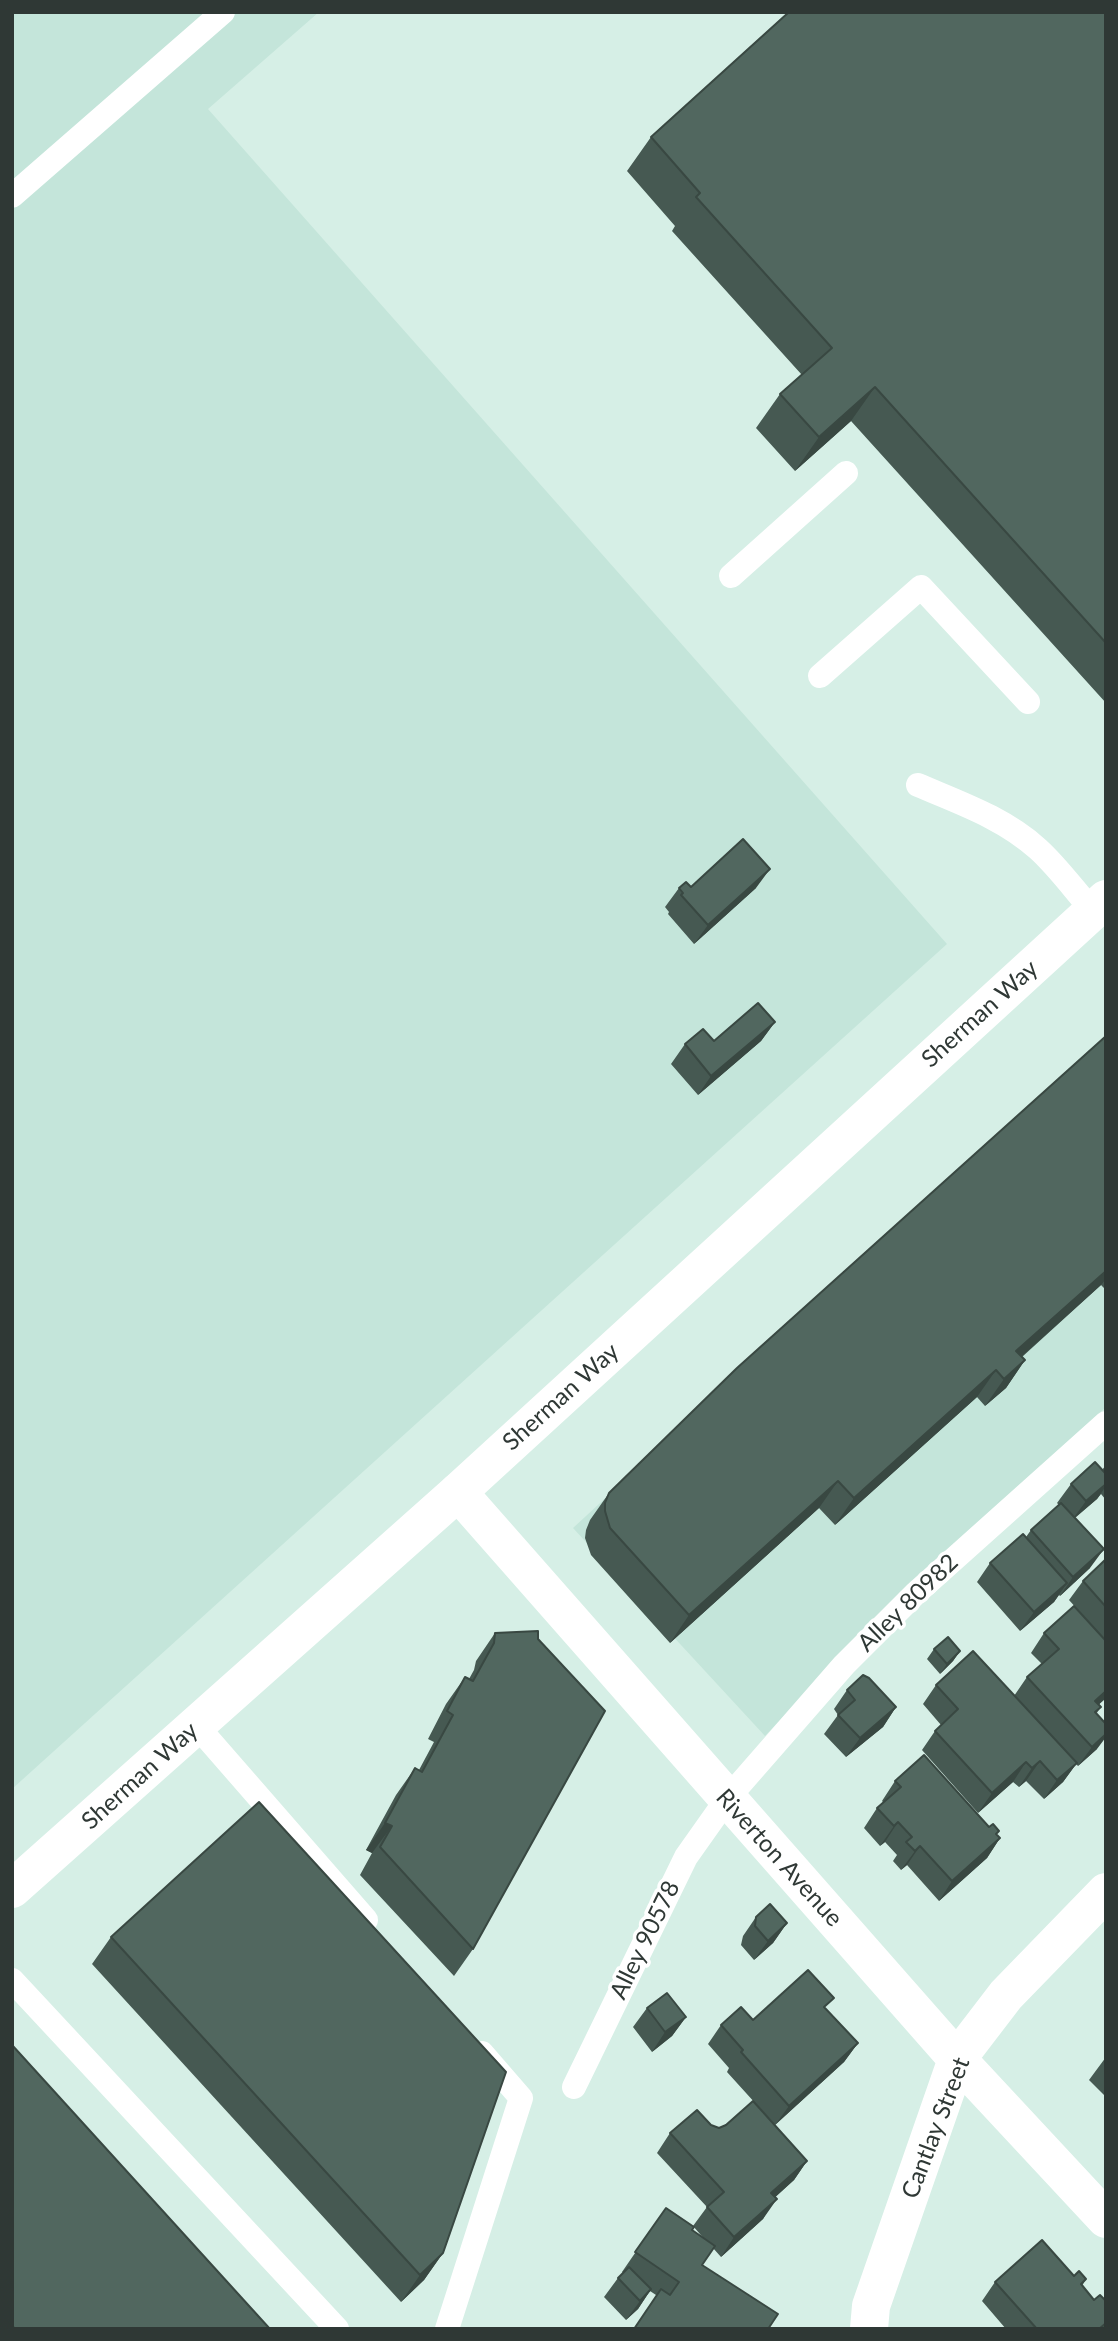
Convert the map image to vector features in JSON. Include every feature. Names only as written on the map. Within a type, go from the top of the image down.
[{"type":"street","name":"Sherman Way","points":[[12,1889],[458,1492],[1099,905]]},
{"type":"street","name":"Riverton Avenue","points":[[458,1492],[957,2059],[1106,2219]]},
{"type":"street","name":"Cantlay Street","points":[[869,2329],[871,2306],[957,2059],[1006,1995],[1106,1892]]},
{"type":"lane","points":[[12,196],[223,12]]},
{"type":"lane","points":[[731,576],[846,473]]},
{"type":"lane","points":[[820,676],[921,587],[1028,702]]},
{"type":"lane","points":[[918,785],[990,815],[1038,849],[1099,905]]},
{"type":"lane","name":"Alley 80982","points":[[727,1800],[844,1665],[915,1594],[1106,1423]]},
{"type":"lane","points":[[196,1725],[380,1937]]},
{"type":"lane","name":"Alley 90578","points":[[574,2087],[686,1857],[727,1800]]},
{"type":"lane","points":[[12,1980],[337,2329]]},
{"type":"lane","points":[[447,2329],[521,2098],[468,2038]]},
{"type":"shaded area","points":[[12,12],[319,12],[208,109],[947,944],[12,1789]]},
{"type":"shaded area","points":[[1106,1036],[1106,1407],[906,1587],[765,1736],[573,1528]]},
{"type":"building","points":[[789,12],[1106,12],[1106,643],[875,387],[819,437],[780,394],[832,348],[696,197],[700,193],[651,137]]},
{"type":"building","points":[[743,839],[770,869],[708,925],[681,895],[683,893],[679,888],[686,882],[691,887]]},
{"type":"building","points":[[758,1003],[775,1022],[711,1076],[685,1044],[703,1029],[714,1041]]},
{"type":"building","points":[[1106,1036],[1106,1271],[1016,1351],[1025,1360],[1004,1379],[996,1370],[854,1498],[838,1481],[689,1615],[610,1528],[605,1511],[609,1493],[737,1368]]},
{"type":"building","points":[[1095,1462],[1106,1474],[1106,1484],[1086,1501],[1071,1484]]},
{"type":"building","points":[[1061,1503],[1104,1549],[1073,1577],[1031,1530]]},
{"type":"building","points":[[1023,1534],[1067,1583],[1034,1612],[990,1563]]},
{"type":"building","points":[[1106,1559],[1106,1607],[1083,1581]]},
{"type":"building","points":[[1074,1606],[1106,1641],[1106,1691],[1095,1701],[1101,1707],[1095,1712],[1106,1724],[1106,1734],[1092,1747],[1027,1677],[1059,1649],[1044,1633]]},
{"type":"building","points":[[538,1631],[538,1639],[605,1711],[473,1949],[380,1847],[392,1826],[385,1823],[415,1768],[422,1772],[453,1715],[447,1711],[465,1677],[473,1681],[494,1643],[495,1633]]},
{"type":"building","points":[[948,1637],[960,1651],[947,1664],[934,1649]]},
{"type":"building","points":[[973,1651],[1077,1763],[1057,1780],[1040,1761],[1032,1768],[1026,1762],[992,1793],[935,1731],[958,1709],[936,1685]]},
{"type":"building","points":[[863,1675],[896,1707],[860,1738],[838,1715],[855,1700],[847,1690]]},
{"type":"building","points":[[924,1755],[989,1827],[993,1824],[999,1831],[996,1834],[1000,1838],[952,1881],[920,1846],[915,1851],[906,1842],[912,1837],[898,1822],[894,1826],[877,1808],[901,1787],[895,1781]]},
{"type":"building","points":[[259,1802],[506,2072],[443,2253],[420,2275],[111,1937]]},
{"type":"building","points":[[770,1904],[787,1923],[768,1941],[755,1926],[756,1917]]},
{"type":"building","points":[[808,1970],[834,1998],[824,2007],[858,2043],[789,2106],[721,2025],[741,2007],[753,2020]]},
{"type":"building","points":[[667,1993],[686,2017],[665,2032],[647,2008]]},
{"type":"building","points":[[12,2045],[270,2329],[15,2329],[12,2325]]},
{"type":"building","points":[[753,2101],[807,2161],[771,2193],[777,2199],[734,2237],[707,2207],[724,2192],[670,2133],[697,2110],[711,2125],[719,2128]]},
{"type":"building","points":[[666,2208],[694,2227],[692,2230],[715,2246],[702,2265],[778,2314],[768,2329],[634,2329],[661,2289],[670,2295],[679,2282],[635,2252]]},
{"type":"building","points":[[1042,2240],[1074,2276],[1079,2271],[1086,2279],[1081,2284],[1094,2300],[1100,2295],[1106,2301],[1106,2323],[1099,2329],[1037,2329],[995,2282]]},
{"type":"building","points":[[629,2267],[651,2289],[640,2301],[618,2278]]}]
